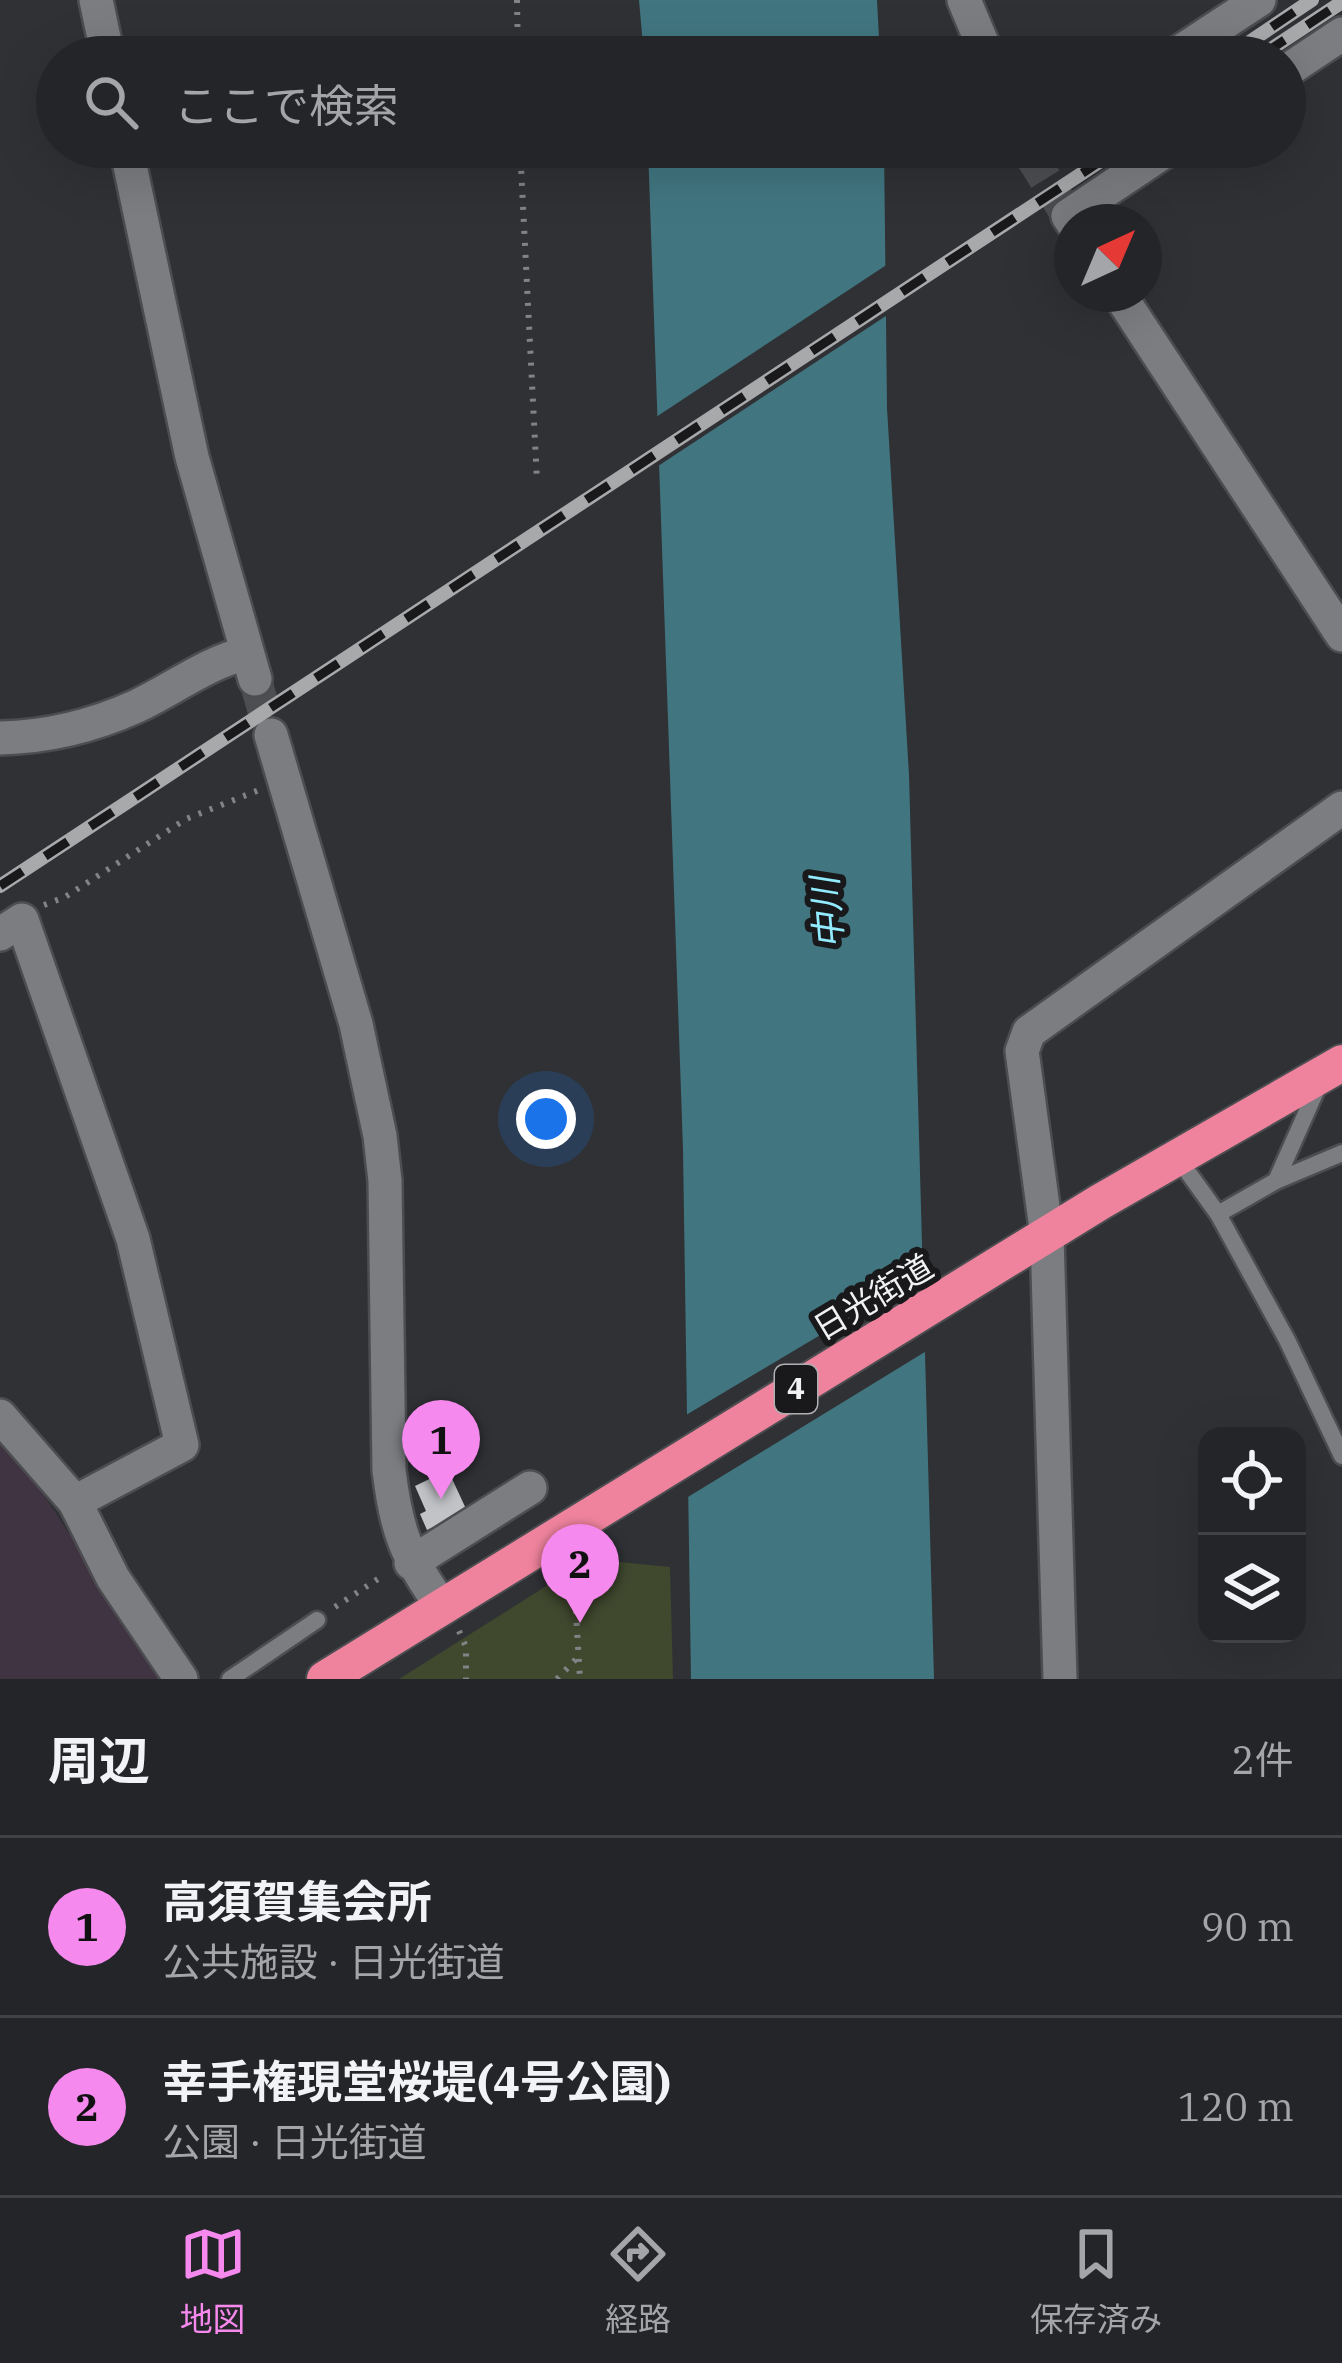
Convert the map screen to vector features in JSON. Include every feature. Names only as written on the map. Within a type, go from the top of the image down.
[{"type":"highway","name":"日光街道","points":[[325,1679],[450,1618],[585,1517],[1333,1067]]},
{"type":"street","points":[[96,0],[104,36]]},
{"type":"street","points":[[964,0],[979,36]]},
{"type":"street","points":[[1204,36],[1259,0]]},
{"type":"street","points":[[1306,58],[1342,34]]},
{"type":"street","points":[[0,738],[91,725],[138,705],[217,660],[251,666],[192,458],[130,168]]},
{"type":"street","points":[[1085,204],[1139,168]]},
{"type":"street","points":[[1131,312],[1342,635]]},
{"type":"street","points":[[271,735],[356,1024],[380,1136],[386,1181],[389,1470],[401,1568],[450,1618]]},
{"type":"street","points":[[1060,1679],[1047,1235],[1022,1051],[1029,1032],[1342,808]]},
{"type":"street","points":[[11,927],[134,1239],[182,1445],[75,1502]]},
{"type":"street","points":[[0,1416],[75,1502],[113,1578],[181,1679]]},
{"type":"street","points":[[401,1568],[530,1487]]},
{"type":"lane","points":[[1276,1181],[1333,1067]]},
{"type":"lane","points":[[1217,1214],[1276,1181],[1342,1153]]},
{"type":"lane","points":[[1177,1157],[1217,1214],[1287,1340],[1342,1456]]},
{"type":"lane","points":[[230,1679],[317,1620]]},
{"type":"path","points":[[517,0],[518,36]]},
{"type":"path","points":[[521,168],[537,481]]},
{"type":"path","points":[[11,927],[186,819],[269,787]]},
{"type":"path","points":[[572,1561],[580,1679]]},
{"type":"path","points":[[317,1620],[401,1568]]},
{"type":"path","points":[[450,1618],[466,1647],[466,1679]]},
{"type":"path","points":[[557,1679],[579,1656]]},
{"type":"shaded area","points":[[0,1440],[24,1465],[164,1679],[0,1679]]},
{"type":"green space","points":[[589,1559],[670,1567],[673,1679],[399,1679]]},
{"type":"water","points":[[639,0],[877,0],[879,36],[642,36]]},
{"type":"water","name":"中川","points":[[649,168],[884,168],[887,408],[909,775],[934,1679],[691,1679],[683,1149]]},
{"type":"pier","points":[[891,262],[892,312],[652,470],[650,421]]},
{"type":"pier","points":[[931,1269],[933,1347],[683,1500],[681,1418]]},
{"type":"building","points":[[448,1470],[467,1511],[427,1530],[420,1514],[426,1511],[415,1486]]},
{"type":"tunnel","points":[[1038,168],[1061,204]]},
{"type":"tunnel","points":[[255,679],[271,735]]},
{"type":"railway","points":[[1258,36],[1312,0]]},
{"type":"railway","points":[[1291,36],[1342,2]]},
{"type":"railway","points":[[0,886],[1090,168]]},
{"type":"place","name":"高須賀集会所","points":[[441,1499]]},
{"type":"place","name":"幸手権現堂桜堤(4号公園)","points":[[580,1623]]}]
